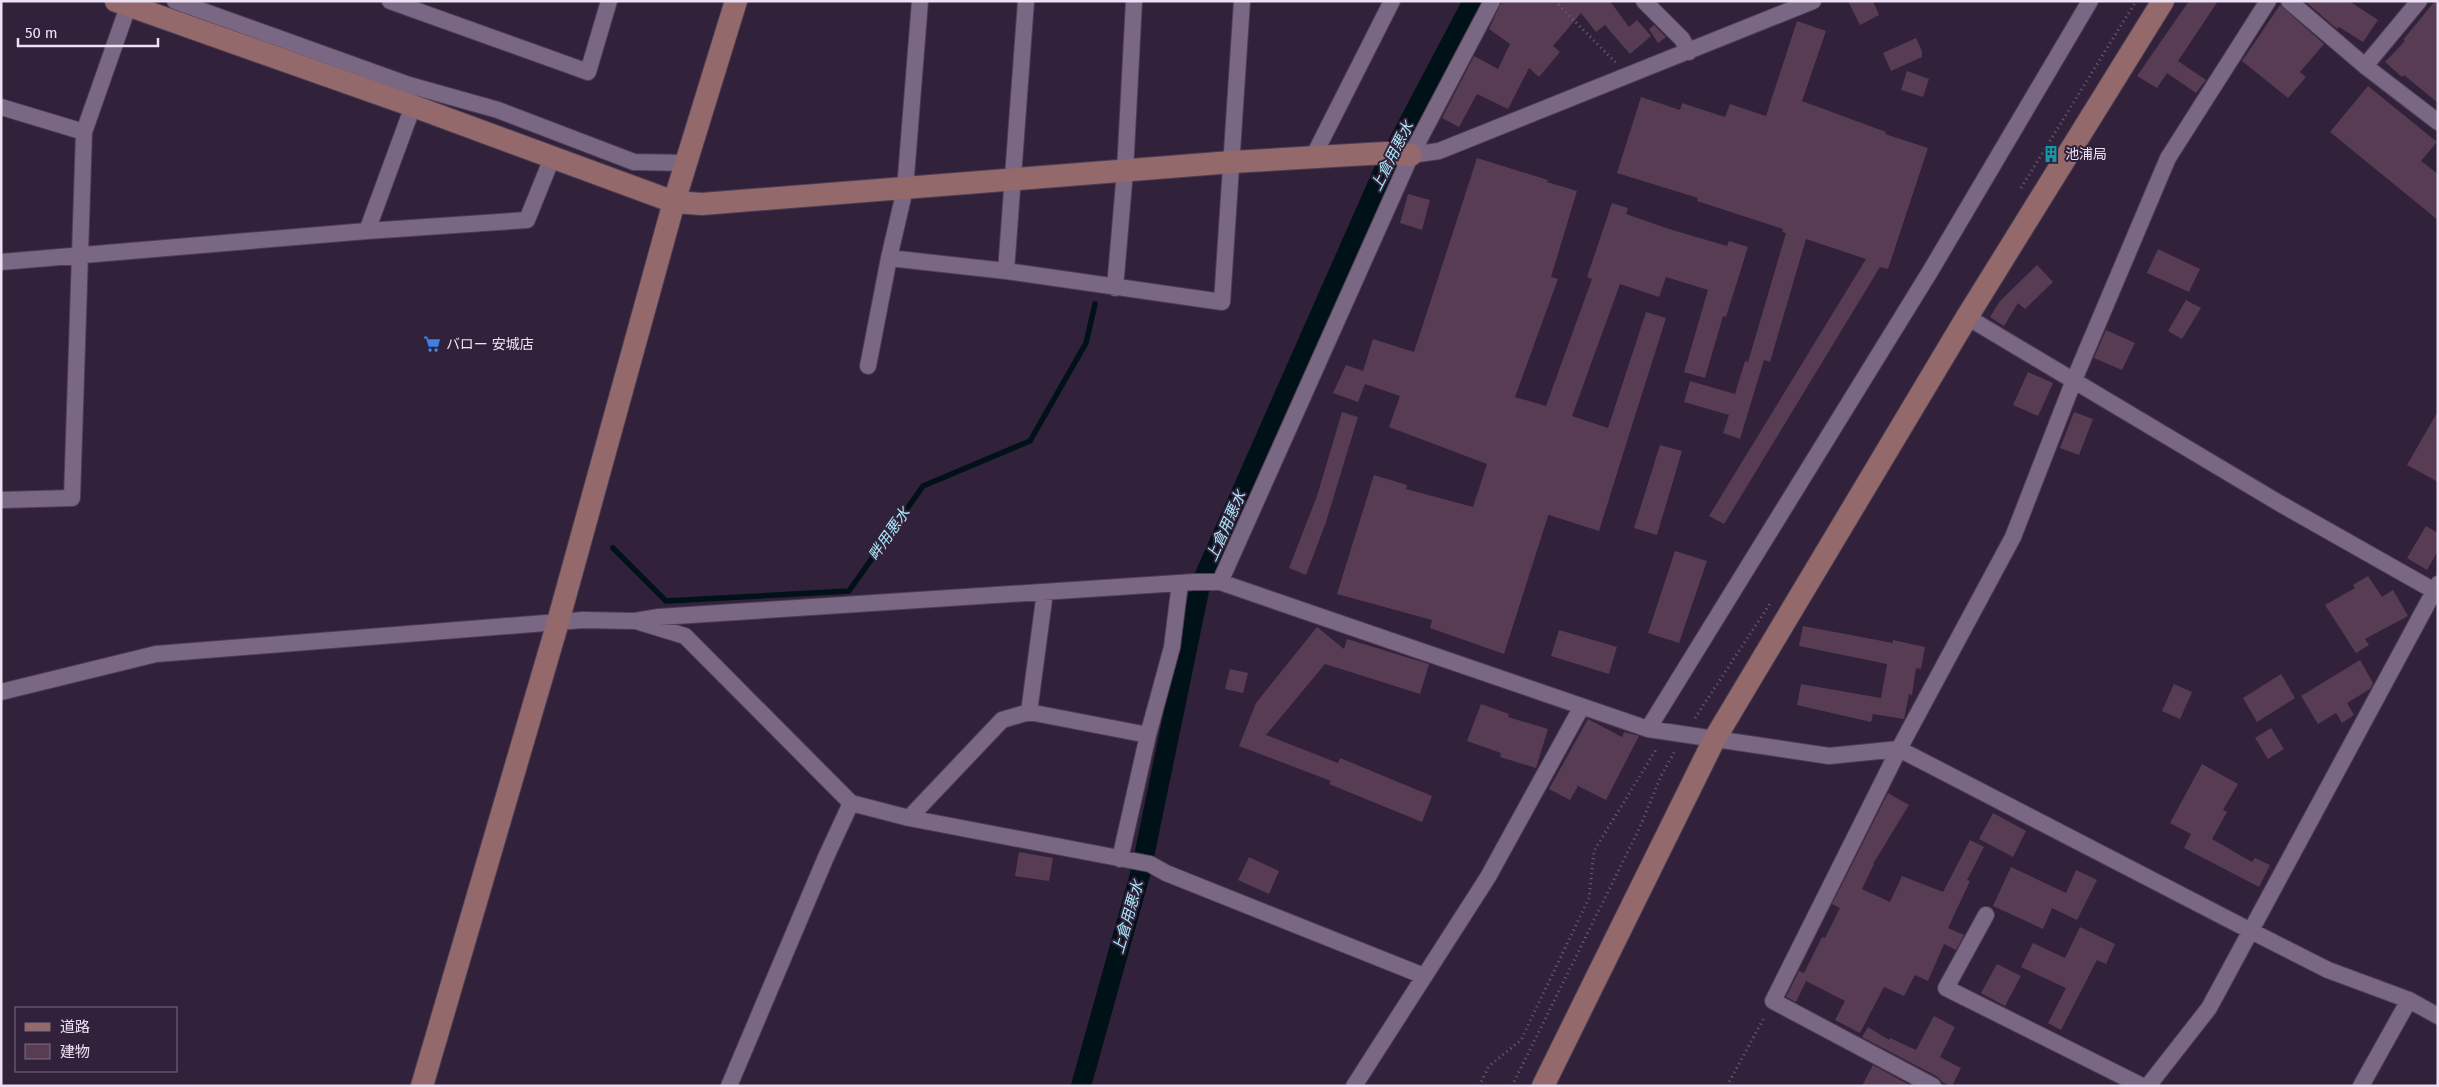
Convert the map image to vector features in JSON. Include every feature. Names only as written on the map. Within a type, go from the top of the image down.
[{"type":"street","points":[[175,1],[409,85],[498,110],[634,162],[686,164]]},
{"type":"street","points":[[390,1],[588,72],[609,1]]},
{"type":"street","points":[[422,1086],[558,622],[674,202],[736,1]]},
{"type":"street","points":[[868,366],[889,258],[905,189],[920,1]]},
{"type":"street","points":[[1006,271],[1026,1]]},
{"type":"street","points":[[1115,288],[1125,171],[1134,1]]},
{"type":"street","points":[[889,258],[1006,271],[1222,302],[1242,1]]},
{"type":"street","points":[[1313,157],[1392,1]]},
{"type":"street","points":[[1220,582],[1412,154],[1492,1]]},
{"type":"street","points":[[1644,1],[1682,39],[1689,52]]},
{"type":"street","points":[[1,500],[72,498],[84,132],[125,3],[674,202],[702,204],[1232,162],[1385,153],[1412,154],[1439,151],[1689,52],[1789,5],[1813,1]]},
{"type":"street","points":[[1648,729],[1930,270],[2090,1]]},
{"type":"street","points":[[1543,1086],[1714,740],[1967,317],[2163,1]]},
{"type":"street","points":[[1933,1086],[1773,1001],[1898,749],[2014,537],[2074,380],[2168,158],[2268,1]]},
{"type":"street","points":[[2289,1],[2365,66],[2438,122]]},
{"type":"street","points":[[2365,66],[2419,1]]},
{"type":"street","points":[[367,231],[413,106]]},
{"type":"street","points":[[1,107],[84,132]]},
{"type":"street","points":[[1,262],[367,231],[527,220],[552,158]]},
{"type":"street","points":[[1967,317],[2279,503],[2436,589],[2209,1008],[2148,1086]]},
{"type":"street","points":[[1125,860],[1148,735],[1172,647],[1187,582]]},
{"type":"street","points":[[1,692],[156,654],[558,622],[635,620],[666,616],[1187,582],[1220,582],[1582,708],[1648,729],[1829,756],[1898,749],[2328,970],[2409,1000],[2438,1016]]},
{"type":"street","points":[[1029,712],[1045,592]]},
{"type":"street","points":[[635,620],[685,636],[851,803],[909,818],[1150,864],[1166,873],[1424,976]]},
{"type":"street","points":[[1354,1086],[1488,877],[1582,708]]},
{"type":"street","points":[[909,818],[1002,720],[1029,712],[1148,735]]},
{"type":"street","points":[[729,1086],[826,857],[851,803]]},
{"type":"street","points":[[1986,915],[1946,988],[2142,1086]]},
{"type":"street","points":[[2361,1086],[2409,1000]]},
{"type":"path","points":[[1555,1],[1629,76]]},
{"type":"path","points":[[1479,1086],[1489,1066],[1521,1040],[1589,898],[1594,851],[1666,733]]},
{"type":"path","points":[[1727,1086],[1773,1001]]},
{"type":"building","points":[[1502,1],[1610,1],[1629,27],[1637,20],[1651,36],[1630,54],[1605,25],[1596,32],[1581,13],[1553,46],[1560,52],[1539,77],[1529,68],[1508,109],[1477,94],[1459,127],[1442,118],[1474,56],[1498,69],[1510,44],[1489,29]]},
{"type":"building","points":[[1848,1],[1873,1],[1879,15],[1860,25]]},
{"type":"building","points":[[2189,1],[2218,1],[2178,61],[2206,80],[2196,93],[2167,73],[2157,88],[2137,76]]},
{"type":"building","points":[[2305,1],[2349,1],[2378,20],[2363,42],[2339,27],[2337,29]]},
{"type":"building","points":[[2435,1],[2438,1],[2438,103],[2385,62],[2405,41],[2403,40]]},
{"type":"building","points":[[2280,5],[2324,44],[2300,72],[2306,77],[2288,98],[2242,61]]},
{"type":"building","points":[[1797,21],[1826,31],[1802,101],[1886,132],[1885,134],[1928,148],[1888,269],[1880,267],[1724,524],[1709,516],[1866,259],[1806,239],[1770,362],[1764,360],[1740,439],[1723,433],[1729,415],[1684,402],[1690,381],[1735,394],[1745,361],[1748,362],[1786,233],[1782,232],[1783,229],[1697,201],[1698,198],[1617,173],[1641,97],[1680,110],[1682,103],[1725,117],[1730,104],[1766,116]]},
{"type":"building","points":[[1654,25],[1666,37],[1658,43],[1649,29]]},
{"type":"building","points":[[1916,38],[1922,51],[1922,57],[1891,71],[1883,53]]},
{"type":"building","points":[[1907,71],[1929,79],[1923,97],[1901,90]]},
{"type":"building","points":[[2368,86],[2437,142],[2421,161],[2438,174],[2438,220],[2330,132]]},
{"type":"building","points":[[1477,158],[1577,191],[1551,277],[1558,279],[1515,397],[1546,406],[1592,279],[1587,277],[1612,203],[1628,208],[1626,214],[1669,229],[1727,246],[1729,241],[1748,247],[1726,317],[1723,316],[1705,378],[1684,372],[1708,290],[1666,277],[1659,297],[1620,284],[1572,416],[1608,428],[1646,312],[1666,318],[1599,531],[1548,516],[1504,654],[1430,628],[1432,620],[1337,594],[1374,475],[1407,485],[1406,489],[1473,507],[1487,464],[1389,427],[1400,396],[1365,384],[1358,402],[1333,393],[1346,365],[1363,371],[1373,339],[1414,352]]},
{"type":"building","points":[[1408,194],[1430,200],[1422,230],[1400,223]]},
{"type":"building","points":[[2158,249],[2200,269],[2189,292],[2147,273]]},
{"type":"building","points":[[2037,265],[2053,282],[2025,309],[2018,303],[2004,326],[1990,317],[2000,301]]},
{"type":"building","points":[[2186,300],[2201,308],[2182,339],[2168,331]]},
{"type":"building","points":[[2106,330],[2135,343],[2122,370],[2094,358]]},
{"type":"building","points":[[2028,372],[2053,383],[2038,416],[2013,405]]},
{"type":"building","points":[[2438,411],[2438,482],[2407,465]]},
{"type":"building","points":[[1342,412],[1358,417],[1326,522],[1306,575],[1289,568],[1317,496]]},
{"type":"building","points":[[2074,412],[2093,419],[2079,455],[2060,448]]},
{"type":"building","points":[[1660,445],[1682,451],[1657,535],[1634,528]]},
{"type":"building","points":[[2426,526],[2438,533],[2438,551],[2427,570],[2407,558]]},
{"type":"building","points":[[1675,551],[1707,561],[1679,643],[1648,633]]},
{"type":"building","points":[[2368,576],[2382,597],[2393,590],[2408,616],[2365,639],[2369,645],[2356,653],[2325,605],[2355,588],[2353,585]]},
{"type":"building","points":[[1803,626],[1925,647],[1921,669],[1916,668],[1912,695],[1909,694],[1904,719],[1873,714],[1871,722],[1797,705],[1801,684],[1881,698],[1887,664],[1799,646]]},
{"type":"building","points":[[1317,627],[1344,649],[1347,639],[1429,664],[1420,694],[1325,664],[1266,735],[1338,763],[1340,758],[1432,796],[1422,822],[1329,784],[1331,781],[1239,746],[1256,703]]},
{"type":"building","points":[[1559,630],[1617,647],[1609,674],[1551,656]]},
{"type":"building","points":[[2360,660],[2373,683],[2370,689],[2347,703],[2354,715],[2342,723],[2336,713],[2318,724],[2301,696]]},
{"type":"building","points":[[1230,669],[1248,673],[1243,693],[1225,689]]},
{"type":"building","points":[[2281,674],[2295,698],[2257,722],[2243,698]]},
{"type":"building","points":[[2174,684],[2192,692],[2180,719],[2162,711]]},
{"type":"building","points":[[1481,704],[1509,714],[1508,717],[1548,729],[1536,768],[1500,757],[1501,753],[1467,741]]},
{"type":"building","points":[[1588,719],[1622,737],[1624,732],[1639,736],[1606,800],[1578,786],[1570,800],[1549,789]]},
{"type":"building","points":[[2271,728],[2284,749],[2268,759],[2255,738]]},
{"type":"building","points":[[2202,764],[2238,784],[2223,810],[2227,812],[2212,839],[2252,862],[2255,858],[2270,865],[2259,887],[2184,848],[2191,834],[2170,823]]},
{"type":"building","points":[[1888,793],[1909,805],[1873,864],[1862,889],[1890,902],[1902,876],[1943,892],[1970,840],[1984,847],[1967,880],[1970,881],[1948,928],[1964,935],[1956,950],[1944,944],[1928,981],[1915,975],[1904,996],[1884,987],[1860,1033],[1835,1020],[1845,1001],[1806,981],[1796,1002],[1786,997],[1799,971],[1804,973],[1822,937],[1825,938],[1840,908],[1832,904]]},
{"type":"building","points":[[1993,813],[2026,831],[2013,857],[1979,839]]},
{"type":"building","points":[[1019,852],[1053,858],[1049,881],[1015,876]]},
{"type":"building","points":[[1249,857],[1279,871],[1269,894],[1238,880]]},
{"type":"building","points":[[2011,867],[2066,893],[2076,870],[2097,880],[2077,920],[2052,908],[2043,929],[1993,906]]},
{"type":"building","points":[[2080,927],[2115,944],[2106,964],[2097,960],[2061,1030],[2048,1023],[2066,988],[2021,967],[2033,943],[2065,958]]},
{"type":"building","points":[[1997,964],[2021,976],[2005,1006],[1981,993]]},
{"type":"building","points":[[1934,1016],[1955,1027],[1940,1057],[1961,1068],[1952,1086],[1862,1037],[1868,1027],[1889,1040],[1890,1038],[1916,1050]]},
{"type":"building","points":[[1873,1065],[1911,1086],[1862,1086]]},
{"type":"waterway","name":"上倉用悪水","points":[[1081,1086],[1141,871],[1200,586],[1384,170],[1473,1]]},
{"type":"waterway","name":"畔用悪水","points":[[613,548],[666,601],[849,591],[923,486],[1030,441],[1086,343],[1095,304]]},
{"type":"place","name":"池浦局","points":[[2051,154]]},
{"type":"place","name":"バロー 安城店","points":[[432,344]]}]
